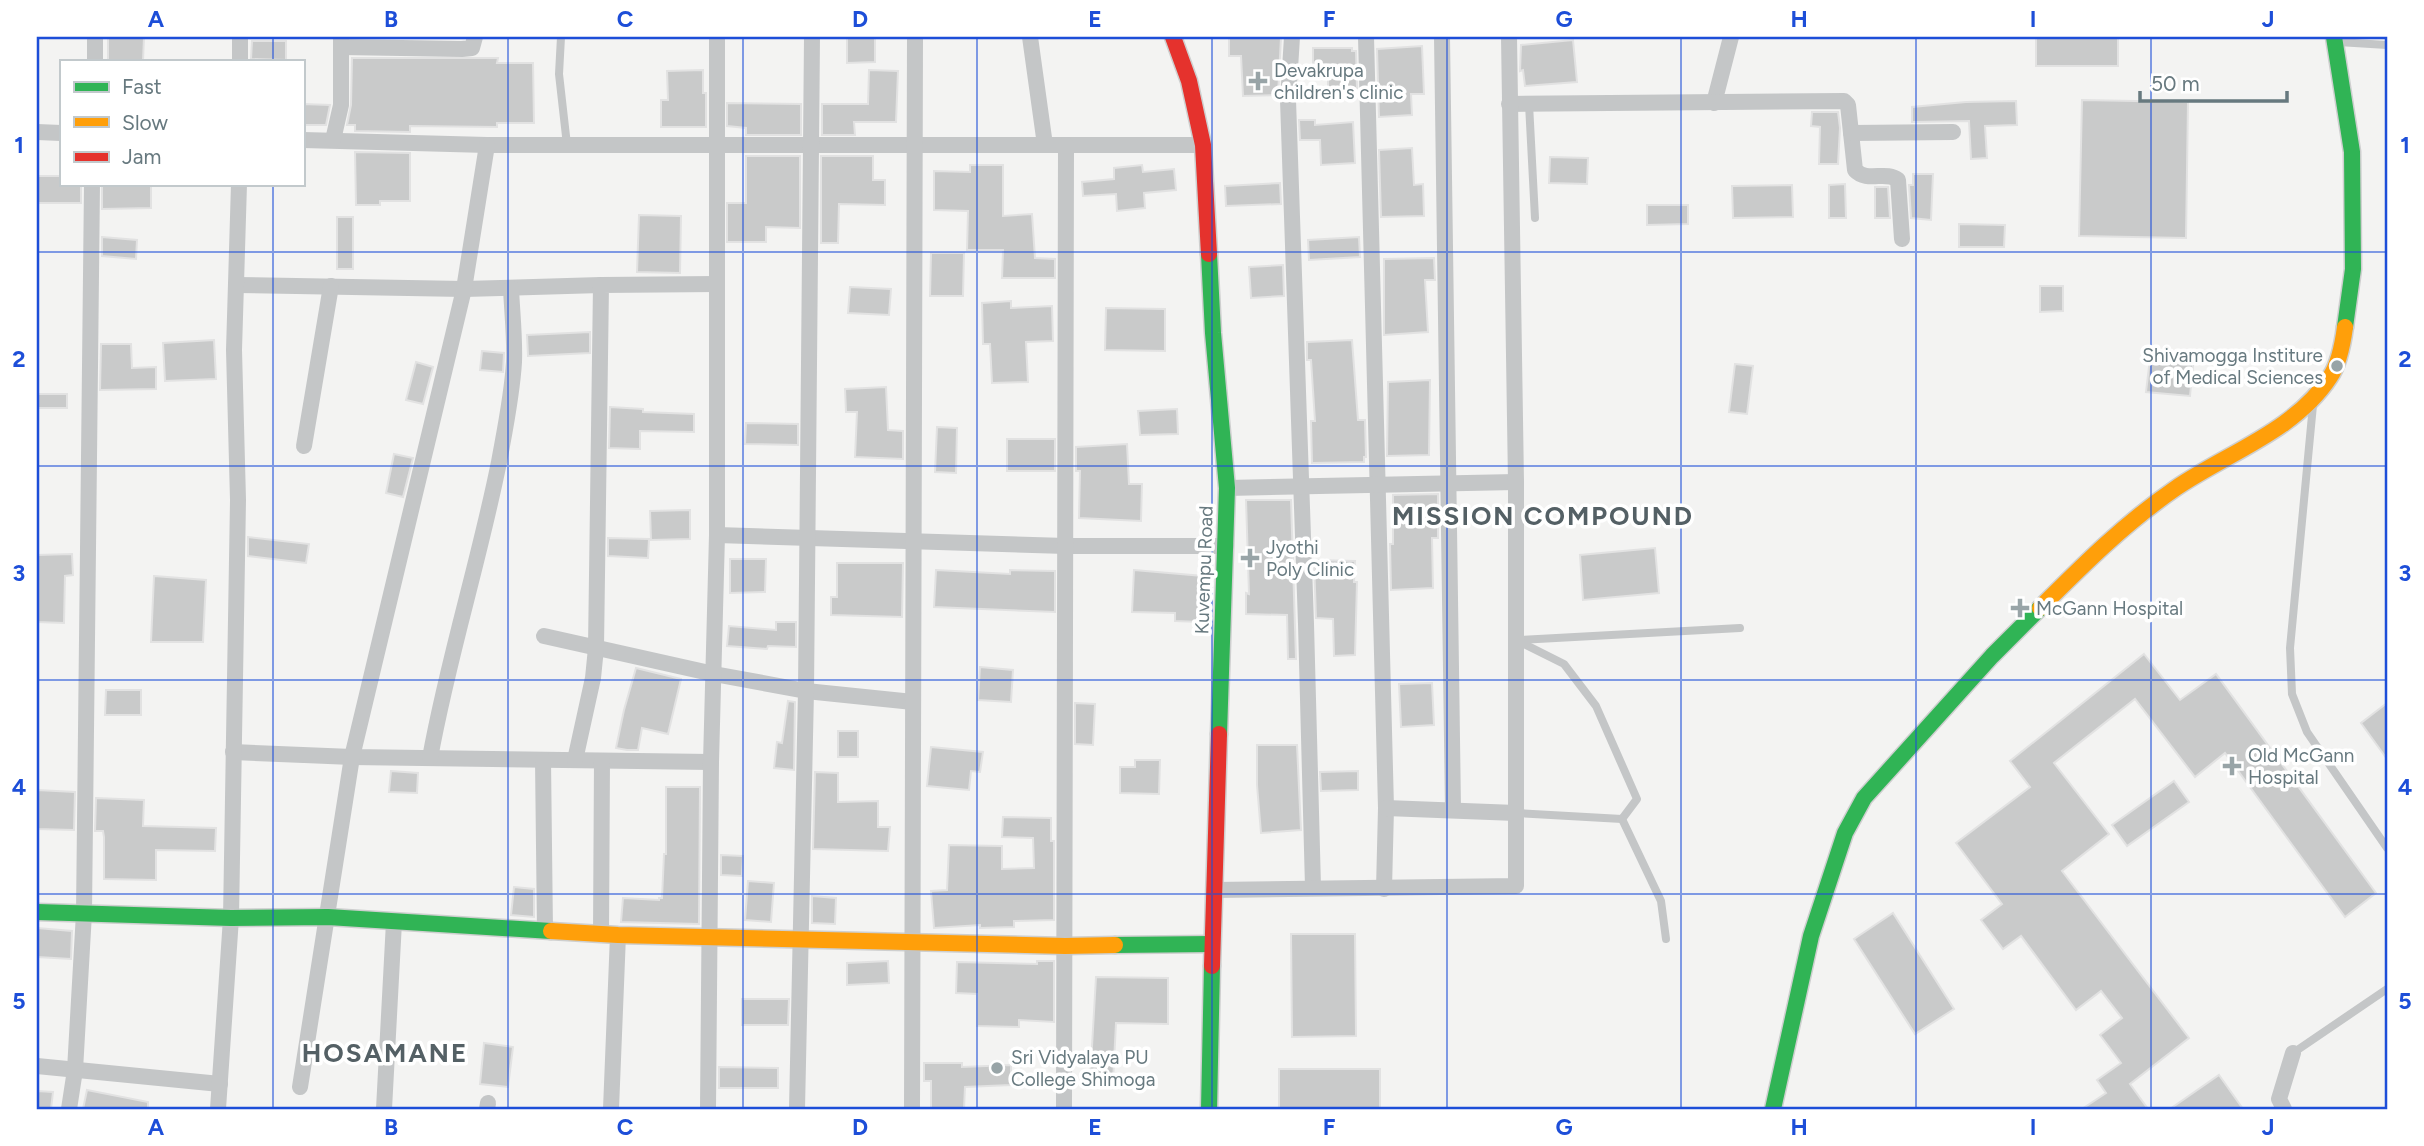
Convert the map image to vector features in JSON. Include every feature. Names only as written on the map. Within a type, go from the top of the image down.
[{"type":"street","points":[[95,37],[95,60]]},
{"type":"street","points":[[240,37],[240,60]]},
{"type":"street","points":[[333,140],[341,105],[341,42],[462,49],[472,48],[475,37]]},
{"type":"street","points":[[708,1109],[711,762],[717,535],[717,37]]},
{"type":"street","points":[[797,1109],[806,691],[812,37]]},
{"type":"street","points":[[912,1109],[915,37]]},
{"type":"street","points":[[1030,37],[1045,145]]},
{"type":"street","name":"Kuvempu Road","points":[[1173,37],[1189,81],[1202,145],[1213,333],[1227,488],[1209,1109]]},
{"type":"street","points":[[1292,37],[1288,100],[1313,887]]},
{"type":"street","points":[[1366,37],[1386,808],[1384,889]]},
{"type":"street","points":[[1442,37],[1453,809]]},
{"type":"street","points":[[1214,890],[1516,886],[1516,482],[1508,37]]},
{"type":"street","points":[[1714,103],[1731,37]]},
{"type":"street","points":[[1773,1109],[1811,936],[1845,832],[1864,798],[1992,656],[2108,540],[2176,488],[2278,427],[2314,398],[2332,375],[2344,338],[2353,269],[2352,152],[2334,39]]},
{"type":"street","points":[[1509,104],[1714,103],[1839,99],[1848,105],[1855,170],[1866,177],[1893,176],[1898,180],[1902,239]]},
{"type":"street","points":[[37,132],[60,133]]},
{"type":"street","points":[[1851,133],[1953,132]]},
{"type":"street","points":[[304,139],[487,145],[1202,145]]},
{"type":"street","points":[[300,1087],[352,757],[464,289],[487,145]]},
{"type":"street","points":[[1064,1109],[1066,145]]},
{"type":"street","points":[[69,1109],[75,1070],[84,913],[92,186]]},
{"type":"street","points":[[218,1109],[231,918],[237,500],[234,350],[239,186]]},
{"type":"street","points":[[236,285],[464,289],[717,284]]},
{"type":"street","points":[[575,761],[593,678],[596,648],[601,285]]},
{"type":"street","points":[[304,446],[331,286]]},
{"type":"street","points":[[430,758],[457,632],[486,526],[508,414],[514,361],[511,288]]},
{"type":"street","points":[[1227,488],[1516,482]]},
{"type":"street","points":[[717,535],[1066,546],[1226,546]]},
{"type":"street","points":[[544,636],[713,674],[806,691],[913,702]]},
{"type":"street","points":[[233,752],[352,757],[711,762]]},
{"type":"street","points":[[543,760],[545,931]]},
{"type":"street","points":[[601,934],[602,761]]},
{"type":"street","points":[[1386,808],[1516,813]]},
{"type":"street","points":[[37,912],[328,918],[618,935],[1065,946],[1212,944]]},
{"type":"street","points":[[384,1109],[394,922]]},
{"type":"street","points":[[611,1109],[618,935]]},
{"type":"street","points":[[2284,1109],[2279,1099],[2293,1053]]},
{"type":"street","points":[[37,1066],[220,1084]]},
{"type":"lane","points":[[561,37],[559,74],[567,145]]},
{"type":"lane","points":[[2334,39],[2387,45]]},
{"type":"lane","points":[[1529,104],[1535,218]]},
{"type":"lane","points":[[2314,398],[2290,648],[2292,694],[2307,732],[2387,848]]},
{"type":"lane","points":[[1516,640],[1740,628]]},
{"type":"lane","points":[[1516,640],[1564,664],[1596,706],[1637,799],[1622,818]]},
{"type":"lane","points":[[1516,813],[1622,818]]},
{"type":"lane","points":[[1622,818],[1661,901],[1665,939]]},
{"type":"lane","points":[[2293,1053],[2387,989]]},
{"type":"building","points":[[108,37],[144,37],[143,60],[108,60]]},
{"type":"building","points":[[847,37],[875,37],[875,62],[847,63]]},
{"type":"building","points":[[1229,37],[1281,37],[1278,95],[1243,96],[1241,56],[1229,56]]},
{"type":"building","points":[[2036,37],[2118,37],[2118,66],[2036,66]]},
{"type":"building","points":[[1573,40],[1577,82],[1525,86],[1523,70],[1520,71],[1521,45]]},
{"type":"building","points":[[252,41],[286,41],[286,60],[251,59]]},
{"type":"building","points":[[1422,46],[1424,94],[1411,94],[1412,115],[1379,117],[1377,49]]},
{"type":"building","points":[[1313,48],[1352,48],[1352,51],[1356,51],[1357,88],[1328,88],[1328,74],[1313,74]]},
{"type":"building","points":[[352,58],[498,58],[497,63],[533,63],[534,123],[497,123],[497,127],[410,126],[410,132],[355,131],[355,125],[347,125],[351,105]]},
{"type":"building","points":[[703,70],[706,127],[661,127],[661,100],[668,100],[667,71]]},
{"type":"building","points":[[869,70],[898,71],[896,122],[854,122],[855,135],[822,135],[822,104],[868,104]]},
{"type":"building","points":[[2082,100],[2188,102],[2186,238],[2079,236]]},
{"type":"building","points":[[2016,101],[2017,125],[1985,126],[1987,158],[1971,159],[1969,121],[1912,122],[1912,107]]},
{"type":"building","points":[[727,103],[801,104],[801,135],[746,135],[746,128],[727,126]]},
{"type":"building","points":[[304,104],[330,105],[326,125],[304,125]]},
{"type":"building","points":[[1812,112],[1838,112],[1838,164],[1819,164],[1820,127],[1811,126]]},
{"type":"building","points":[[1299,120],[1315,120],[1315,125],[1353,122],[1355,163],[1321,165],[1320,140],[1300,140]]},
{"type":"building","points":[[1412,148],[1414,185],[1423,184],[1424,216],[1381,217],[1379,150]]},
{"type":"building","points":[[355,152],[410,153],[410,201],[380,201],[380,205],[356,205]]},
{"type":"building","points":[[746,156],[800,156],[800,228],[766,227],[766,242],[727,242],[727,203],[746,203]]},
{"type":"building","points":[[821,156],[873,156],[873,180],[885,180],[885,205],[839,204],[838,243],[821,243]]},
{"type":"building","points":[[1550,157],[1588,158],[1587,184],[1549,183]]},
{"type":"building","points":[[970,165],[1003,165],[1003,216],[1032,214],[1035,258],[1055,259],[1055,278],[1002,278],[1003,250],[967,250],[968,211],[934,210],[934,171],[970,172]]},
{"type":"building","points":[[1142,165],[1143,172],[1174,169],[1176,190],[1144,193],[1145,208],[1117,211],[1116,194],[1083,196],[1082,182],[1114,179],[1114,168]]},
{"type":"building","points":[[1913,174],[1933,174],[1931,220],[1911,218],[1909,185],[1913,185]]},
{"type":"building","points":[[37,176],[60,176],[60,186],[81,186],[81,203],[37,203]]},
{"type":"building","points":[[1280,183],[1281,204],[1226,206],[1225,186]]},
{"type":"building","points":[[1845,184],[1846,218],[1829,218],[1829,185]]},
{"type":"building","points":[[1792,185],[1793,217],[1733,218],[1732,186]]},
{"type":"building","points":[[102,186],[151,186],[151,208],[102,209]]},
{"type":"building","points":[[1875,187],[1888,187],[1890,218],[1875,218]]},
{"type":"building","points":[[1647,205],[1688,205],[1688,224],[1647,225]]},
{"type":"building","points":[[639,215],[681,216],[680,273],[637,272]]},
{"type":"building","points":[[337,217],[353,217],[353,269],[337,269]]},
{"type":"building","points":[[1959,224],[2005,225],[2004,247],[1959,247]]},
{"type":"building","points":[[102,237],[137,240],[136,259],[102,256]]},
{"type":"building","points":[[1359,237],[1360,257],[1309,260],[1308,240]]},
{"type":"building","points":[[931,253],[964,253],[963,296],[930,296]]},
{"type":"building","points":[[1434,258],[1435,280],[1425,280],[1428,332],[1384,335],[1384,259]]},
{"type":"building","points":[[1283,265],[1284,296],[1251,298],[1249,267]]},
{"type":"building","points":[[2040,286],[2063,286],[2063,311],[2040,312]]},
{"type":"building","points":[[850,287],[891,289],[889,315],[848,313]]},
{"type":"building","points":[[1011,301],[1011,308],[1052,306],[1053,341],[1026,342],[1028,382],[992,383],[990,344],[983,344],[982,303]]},
{"type":"building","points":[[1106,308],[1165,309],[1165,351],[1105,350]]},
{"type":"building","points":[[590,332],[590,353],[528,356],[527,335]]},
{"type":"building","points":[[214,340],[216,379],[165,381],[163,343]]},
{"type":"building","points":[[1352,340],[1358,420],[1365,420],[1366,457],[1364,462],[1312,463],[1311,421],[1315,421],[1311,360],[1307,360],[1307,342]]},
{"type":"building","points":[[101,344],[131,344],[132,368],[156,367],[156,389],[100,390]]},
{"type":"building","points":[[2151,350],[2194,355],[2190,396],[2146,392]]},
{"type":"building","points":[[482,351],[504,353],[503,372],[480,370]]},
{"type":"building","points":[[416,362],[433,367],[423,404],[406,400]]},
{"type":"building","points":[[1735,364],[1753,366],[1747,414],[1729,412]]},
{"type":"building","points":[[1430,380],[1429,455],[1387,456],[1388,382]]},
{"type":"building","points":[[886,387],[888,430],[903,431],[903,459],[855,457],[857,412],[846,412],[845,389]]},
{"type":"building","points":[[37,394],[67,394],[67,408],[37,408]]},
{"type":"building","points":[[610,407],[643,409],[643,412],[694,414],[694,432],[640,431],[640,449],[609,448]]},
{"type":"building","points":[[1177,409],[1178,434],[1140,435],[1138,411]]},
{"type":"building","points":[[746,423],[798,424],[798,445],[745,444]]},
{"type":"building","points":[[937,427],[957,428],[956,473],[935,472]]},
{"type":"building","points":[[1007,439],[1055,439],[1055,471],[1007,471]]},
{"type":"building","points":[[1127,444],[1129,484],[1142,484],[1141,521],[1079,518],[1080,471],[1076,471],[1076,447]]},
{"type":"building","points":[[394,454],[413,458],[403,497],[386,493]]},
{"type":"building","points":[[1438,494],[1438,538],[1432,538],[1433,588],[1391,590],[1393,495]]},
{"type":"building","points":[[1246,500],[1291,500],[1296,659],[1288,659],[1287,615],[1246,614],[1246,593],[1249,594]]},
{"type":"building","points":[[690,510],[690,539],[651,540],[650,511]]},
{"type":"building","points":[[248,537],[309,544],[306,563],[248,556]]},
{"type":"building","points":[[608,538],[649,539],[648,558],[608,556]]},
{"type":"building","points":[[1655,548],[1659,593],[1583,600],[1580,555]]},
{"type":"building","points":[[72,554],[73,575],[65,576],[64,623],[37,622],[37,555]]},
{"type":"building","points":[[730,559],[766,559],[765,592],[730,593]]},
{"type":"building","points":[[1314,560],[1355,561],[1355,655],[1334,656],[1333,619],[1316,618]]},
{"type":"building","points":[[837,563],[903,563],[902,617],[831,615],[831,597],[837,597]]},
{"type":"building","points":[[936,570],[1010,574],[1010,570],[1055,571],[1055,612],[934,607]]},
{"type":"building","points":[[1134,570],[1203,576],[1201,622],[1175,621],[1175,613],[1132,612]]},
{"type":"building","points":[[154,576],[206,580],[203,642],[151,642]]},
{"type":"building","points":[[776,622],[796,622],[796,647],[768,646],[767,649],[727,646],[729,626],[776,630]]},
{"type":"building","points":[[2144,654],[2180,700],[2216,674],[2376,893],[2345,917],[2225,753],[2195,777],[2135,699],[2054,763],[2109,834],[2062,871],[2189,1038],[2130,1084],[2148,1109],[2082,1109],[2106,1093],[2097,1080],[2121,1063],[2100,1035],[2122,1018],[2101,991],[2076,1010],[2021,936],[2003,949],[1981,920],[2002,904],[1956,843],[2030,787],[2010,761]]},
{"type":"building","points":[[980,667],[1013,670],[1011,702],[978,700]]},
{"type":"building","points":[[636,668],[681,679],[668,734],[642,728],[638,750],[627,750],[616,748]]},
{"type":"building","points":[[1432,683],[1434,725],[1401,727],[1399,684]]},
{"type":"building","points":[[106,690],[141,690],[141,715],[105,715]]},
{"type":"building","points":[[788,701],[795,702],[794,770],[774,768],[777,742],[782,743]]},
{"type":"building","points":[[1075,703],[1095,704],[1093,745],[1075,744]]},
{"type":"building","points":[[2387,703],[2387,759],[2361,723]]},
{"type":"building","points":[[838,731],[858,731],[858,757],[838,757]]},
{"type":"building","points":[[1257,745],[1297,745],[1301,830],[1261,833]]},
{"type":"building","points":[[931,747],[983,752],[980,772],[971,771],[969,790],[927,786]]},
{"type":"building","points":[[1135,760],[1160,760],[1159,794],[1120,793],[1120,767],[1135,767]]},
{"type":"building","points":[[391,771],[418,773],[417,793],[389,792]]},
{"type":"building","points":[[1358,771],[1358,790],[1321,791],[1320,772]]},
{"type":"building","points":[[815,772],[838,773],[838,802],[878,801],[878,827],[890,827],[888,851],[813,849]]},
{"type":"building","points":[[2174,781],[2189,802],[2127,846],[2112,825]]},
{"type":"building","points":[[666,787],[700,787],[699,924],[621,922],[623,898],[662,898],[666,854]]},
{"type":"building","points":[[37,790],[75,792],[74,830],[37,829]]},
{"type":"building","points":[[96,798],[144,800],[143,826],[216,828],[215,851],[156,850],[156,880],[104,879],[103,831],[95,831]]},
{"type":"building","points":[[1003,817],[1051,818],[1051,841],[1054,841],[1054,920],[1014,921],[1014,927],[980,928],[980,925],[934,928],[931,891],[947,890],[949,845],[1002,846],[1002,869],[1034,868],[1033,838],[1002,837]]},
{"type":"building","points":[[721,855],[743,856],[742,876],[721,875]]},
{"type":"building","points":[[748,881],[774,883],[771,922],[745,920]]},
{"type":"building","points":[[514,887],[534,889],[534,917],[511,915]]},
{"type":"building","points":[[812,896],[836,898],[835,924],[812,923]]},
{"type":"building","points":[[1893,913],[1954,1009],[1915,1034],[1854,939]]},
{"type":"building","points":[[37,928],[72,931],[71,959],[37,957]]},
{"type":"building","points":[[1291,934],[1355,934],[1356,1036],[1292,1037]]},
{"type":"building","points":[[888,961],[889,983],[847,985],[847,963]]},
{"type":"building","points":[[1037,961],[1054,961],[1054,1022],[1019,1020],[1019,1027],[977,1026],[977,994],[956,993],[957,962],[1037,964]]},
{"type":"building","points":[[1096,977],[1168,978],[1168,1024],[1116,1023],[1113,1082],[1090,1081]]},
{"type":"building","points":[[742,999],[789,999],[788,1025],[742,1025]]},
{"type":"building","points":[[484,1043],[513,1047],[508,1087],[480,1084]]},
{"type":"building","points":[[924,1063],[962,1063],[962,1067],[1011,1065],[1011,1085],[965,1087],[964,1109],[931,1109],[931,1081],[924,1081]]},
{"type":"building","points":[[719,1067],[778,1068],[778,1088],[719,1088]]},
{"type":"building","points":[[1279,1069],[1380,1069],[1380,1109],[1279,1109]]},
{"type":"building","points":[[2219,1075],[2243,1109],[2170,1109]]},
{"type":"building","points":[[87,1090],[148,1102],[148,1109],[83,1109]]},
{"type":"building","points":[[37,1091],[53,1092],[51,1109],[37,1109]]},
{"type":"traffic: fast","points":[[2334,37],[2352,152],[2353,269],[2345,327]]},
{"type":"traffic: fast","points":[[1209,254],[1227,488],[1219,734]]},
{"type":"traffic: fast","points":[[1773,1109],[1811,936],[1845,833],[1864,798],[1992,656],[2040,608]]},
{"type":"traffic: fast","points":[[37,912],[231,918],[328,917],[551,931]]},
{"type":"traffic: fast","points":[[1115,945],[1212,944]]},
{"type":"traffic: fast","points":[[1209,1109],[1212,966]]},
{"type":"traffic: slow","points":[[2040,608],[2105,545],[2157,501],[2196,475],[2259,440],[2298,412],[2315,396],[2333,372],[2345,327]]},
{"type":"traffic: slow","points":[[551,931],[618,935],[1115,945]]},
{"type":"traffic: jam","points":[[1173,37],[1189,81],[1203,145],[1209,254]]},
{"type":"traffic: jam","points":[[1212,966],[1219,734]]},
{"type":"place","name":"Devakrupa children's clinic","points":[[1258,81]]},
{"type":"place","name":"Shivamogga Institure of Medical Sciences","points":[[2337,366]]},
{"type":"place","name":"Jyothi Poly Clinic","points":[[1250,558]]},
{"type":"place","name":"McGann Hospital","points":[[2020,608]]},
{"type":"place","name":"Old McGann Hospital","points":[[2232,766]]},
{"type":"place","name":"Sri Vidyalaya PU College Shimoga","points":[[997,1068]]},
{"type":"district","name":"MISSION COMPOUND","points":[[1543,516]]},
{"type":"district","name":"HOSAMANE","points":[[385,1053]]}]
